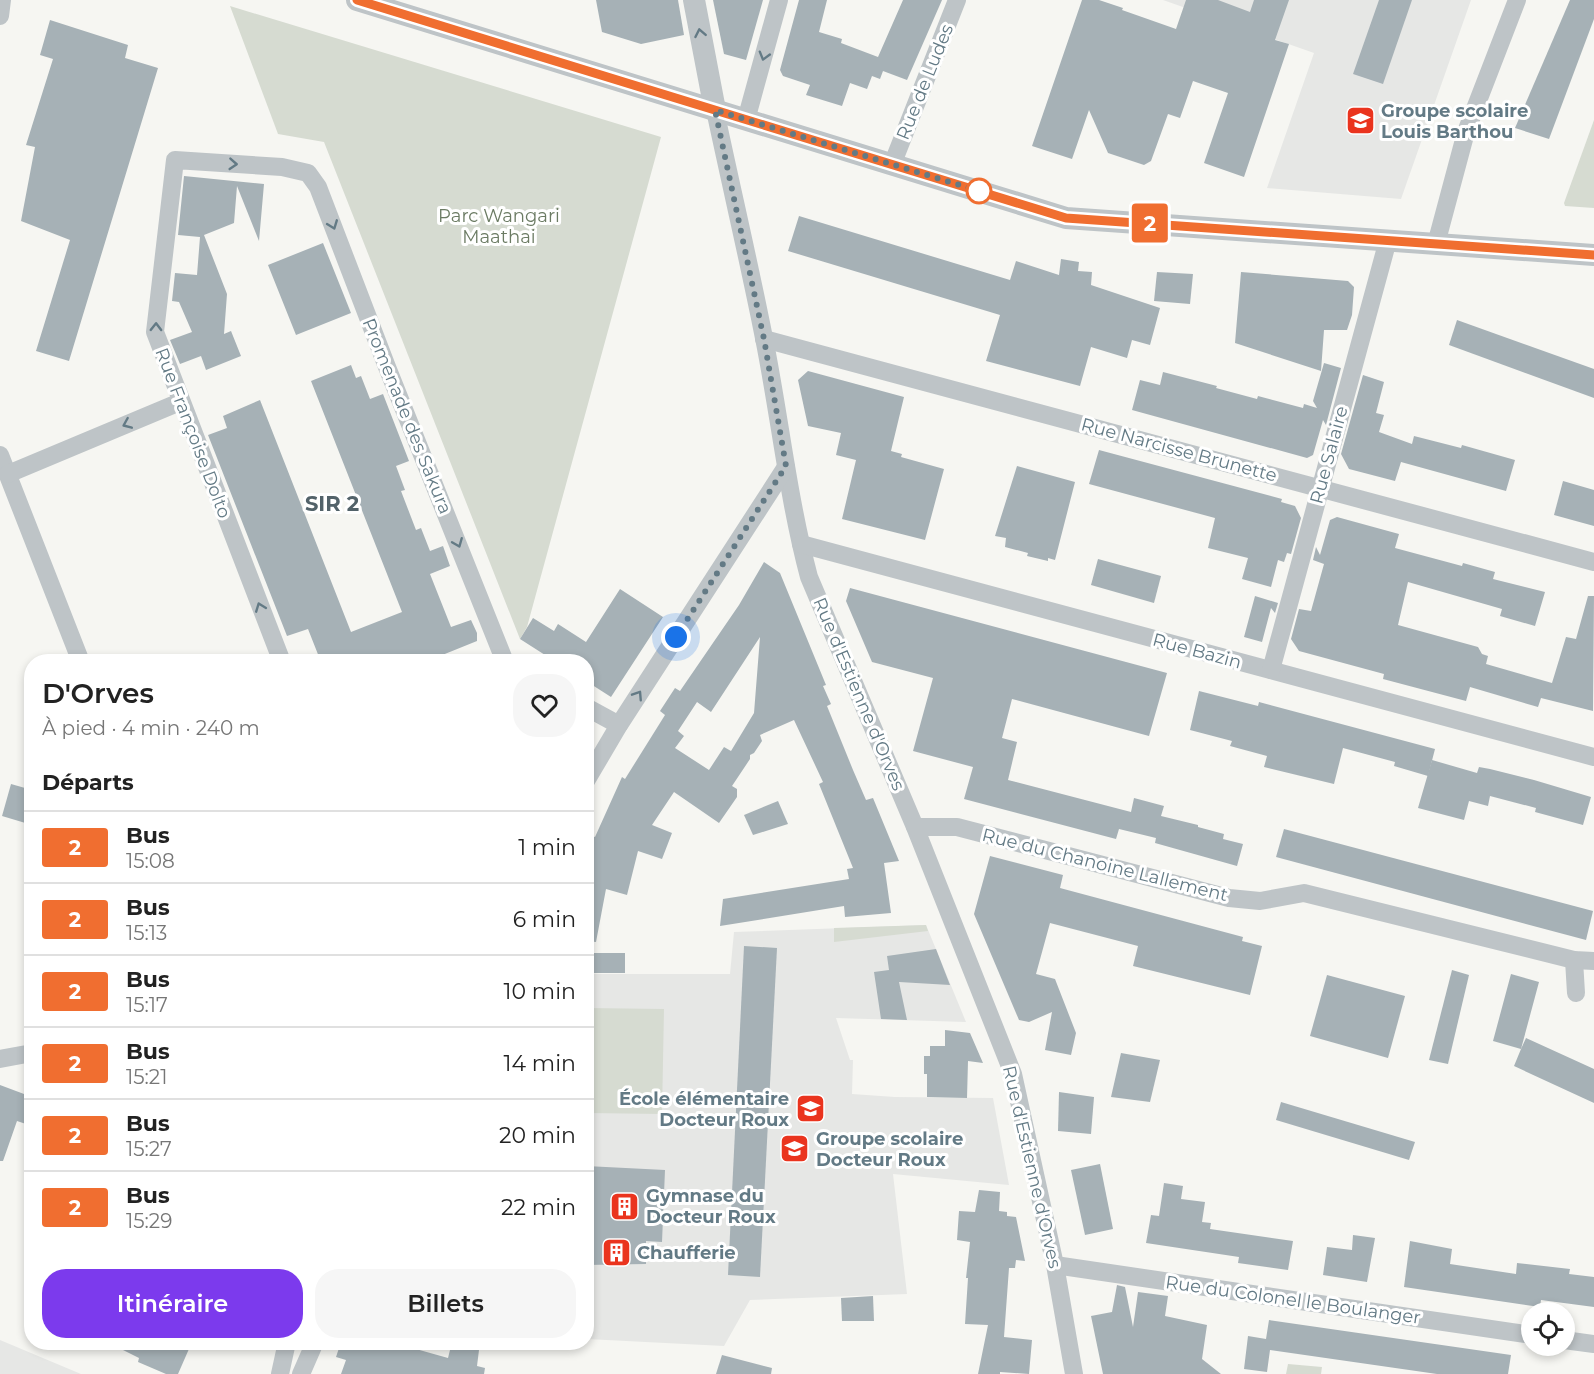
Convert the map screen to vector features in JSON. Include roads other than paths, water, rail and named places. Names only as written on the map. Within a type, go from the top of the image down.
[{"type":"street","points":[[0,16],[2,0]]},
{"type":"street","points":[[357,0],[1066,218],[1594,255]]},
{"type":"street","name":"Rue d'Estienne d'Orves","points":[[694,0],[764,339],[786,466],[809,577],[915,827],[1013,1074],[1055,1265],[1074,1374]]},
{"type":"street","points":[[746,120],[779,0]]},
{"type":"street","name":"Rue de Ludes","points":[[892,165],[957,0]]},
{"type":"street","points":[[1436,244],[1466,132],[1517,0]]},
{"type":"street","name":"Rue Françoise Dolto","points":[[279,654],[155,332],[175,160],[282,167],[308,173]]},
{"type":"street","name":"Promenade des Sakura","points":[[308,173],[318,187],[502,654]]},
{"type":"street","name":"Rue Salaire","points":[[1271,670],[1388,240]]},
{"type":"street","name":"Rue Narcisse Brunette","points":[[764,339],[1594,562]]},
{"type":"street","points":[[8,474],[180,402]]},
{"type":"street","points":[[0,455],[78,654]]},
{"type":"street","points":[[594,767],[786,466]]},
{"type":"street","name":"Rue Bazin","points":[[801,544],[1594,757]]},
{"type":"street","points":[[594,711],[619,725]]},
{"type":"street","name":"Rue du Chanoine Lallement","points":[[915,827],[957,827],[1229,898],[1260,901],[1304,893],[1574,960],[1594,961]]},
{"type":"street","points":[[1574,960],[1576,993]]},
{"type":"street","points":[[0,1059],[24,1054]]},
{"type":"street","name":"Rue du Colonel le Boulanger","points":[[1055,1265],[1521,1333]]},
{"type":"street","points":[[1575,1341],[1594,1344]]},
{"type":"street","points":[[280,1374],[285,1350]]},
{"type":"street","points":[[301,1374],[312,1350]]},
{"type":"place","name":"Groupe scolaire Louis Barthou","points":[[1360,121]]},
{"type":"place","name":"École élémentaire Docteur Roux","points":[[810,1109]]},
{"type":"place","name":"Groupe scolaire Docteur Roux","points":[[795,1149]]},
{"type":"place","name":"Gymnase du Docteur Roux","points":[[625,1206]]},
{"type":"place","name":"Chaufferie","points":[[616,1253]]},
{"type":"district","name":"SIR 2","points":[[332,503]]},
{"type":"park label","name":"Parc Wangari Maathai","points":[[499,226]]}]
